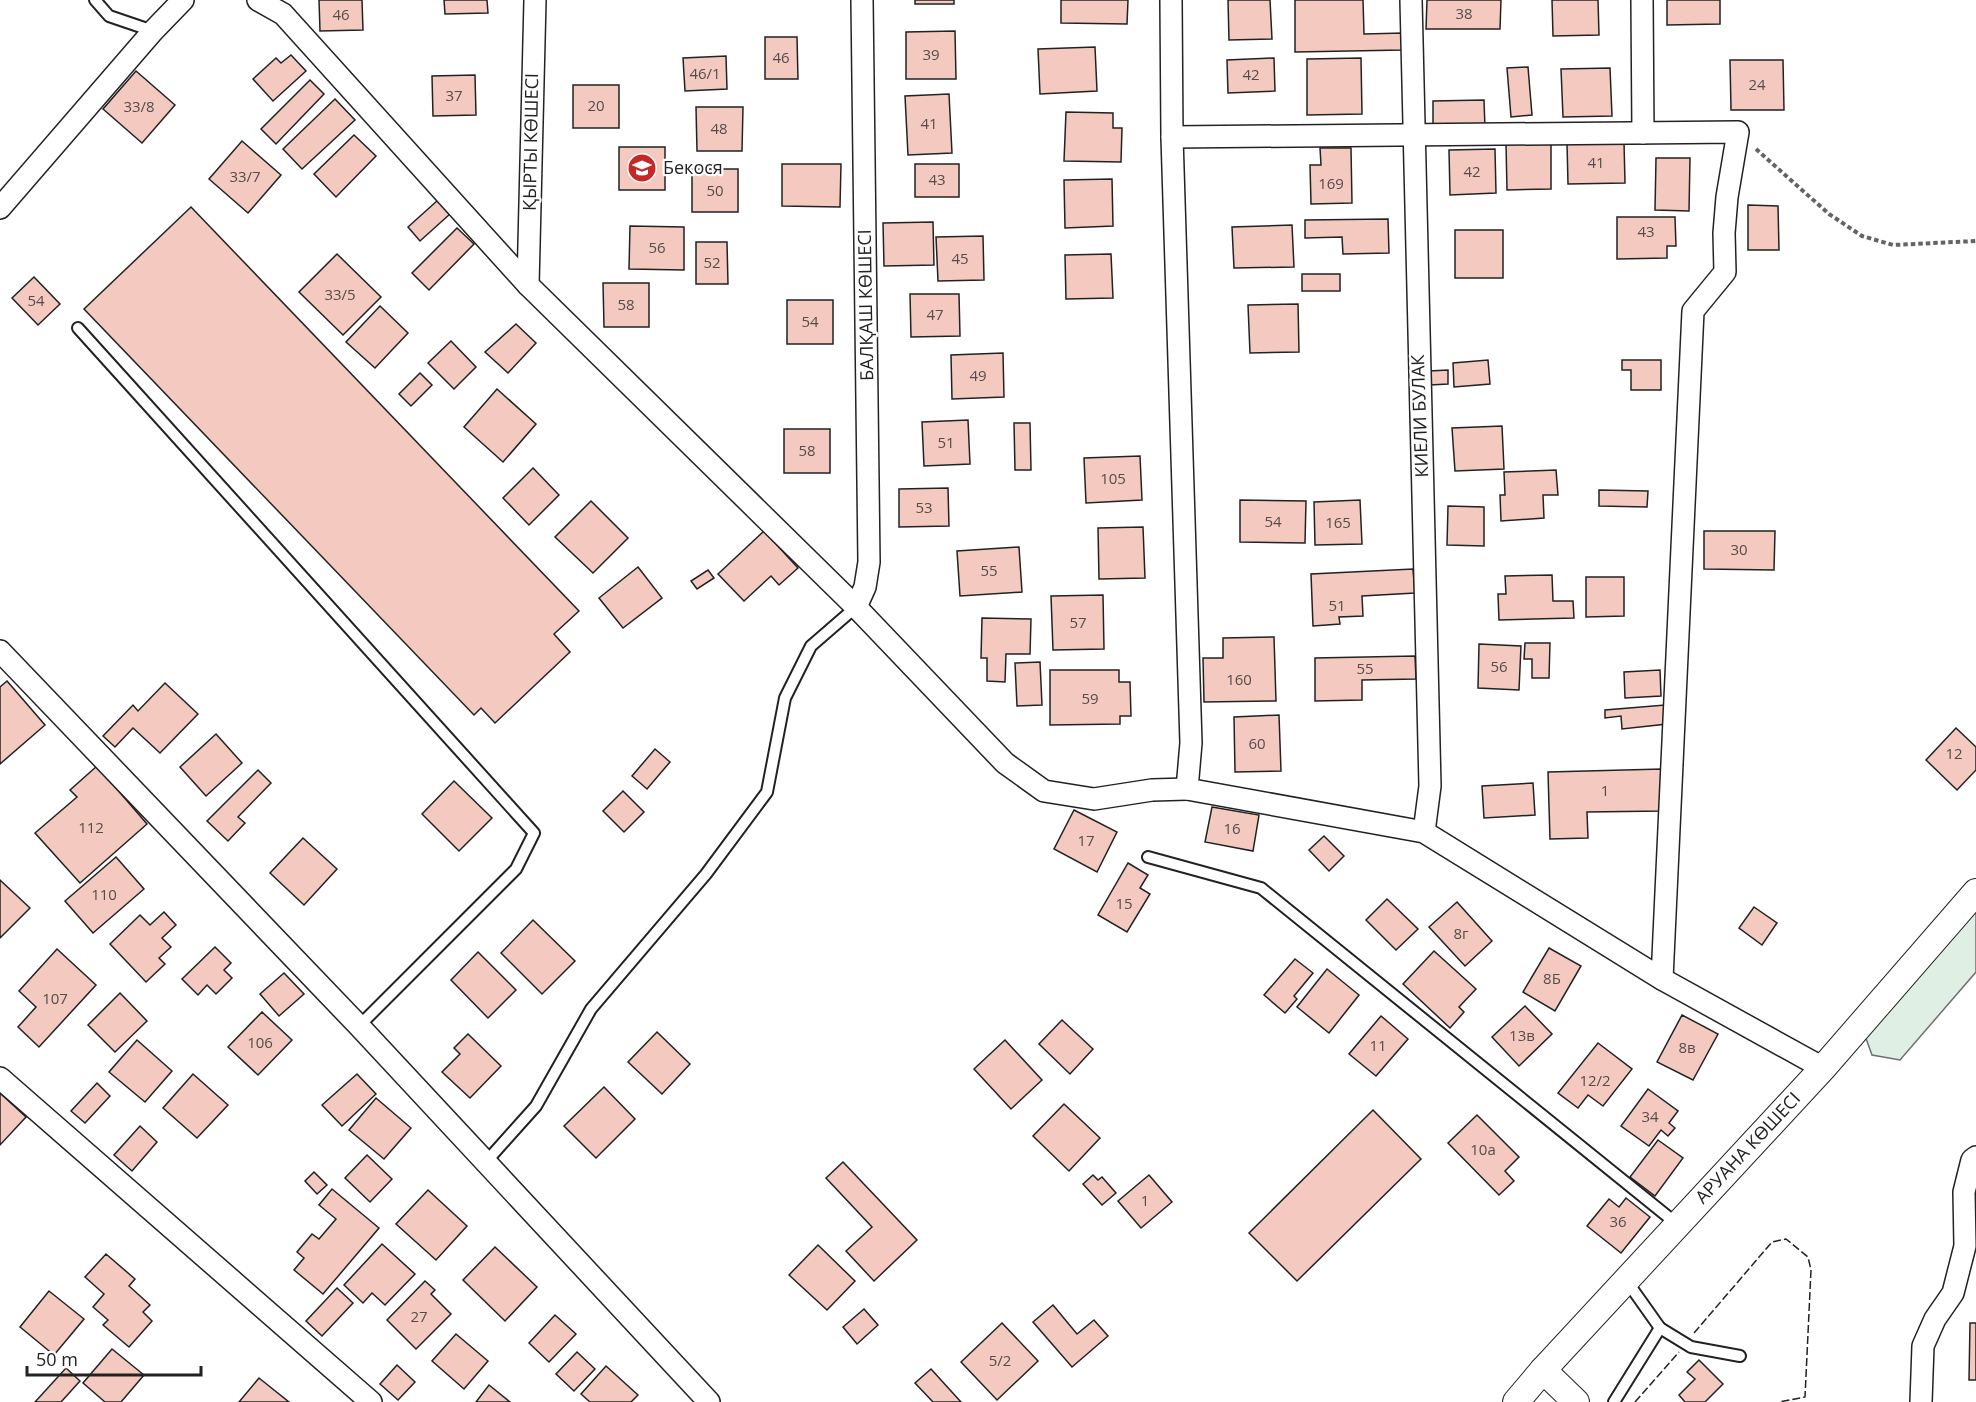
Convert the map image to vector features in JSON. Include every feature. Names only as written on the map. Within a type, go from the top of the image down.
[{"type":"street","points":[[0,208],[183,0]]},
{"type":"street","points":[[258,0],[283,7],[528,285],[856,607],[1005,763],[1044,792],[1094,799],[1152,790],[1187,789],[1424,832],[1662,979],[1823,1068]]},
{"type":"street","name":"ҚЫРТЫ КӨШЕСІ","points":[[528,285],[535,0]]},
{"type":"street","name":"БАЛҚАШ КӨШЕСІ","points":[[856,607],[865,587],[869,562],[862,0]]},
{"type":"street","points":[[1171,0],[1172,137],[1191,743],[1187,789]]},
{"type":"street","name":"КИЕЛИ БУЛАК","points":[[1411,0],[1430,786],[1424,832]]},
{"type":"street","points":[[1642,0],[1643,134]]},
{"type":"street","points":[[1172,137],[1738,132],[1726,196],[1725,272],[1693,311],[1662,979]]},
{"type":"street","points":[[0,651],[359,1026],[709,1402]]},
{"type":"street","name":"АРУАНА КӨШЕСІ","points":[[1517,1402],[1543,1370],[1823,1068],[1976,892]]},
{"type":"street","points":[[0,1078],[371,1402]]},
{"type":"street","points":[[1921,1402],[1923,1346],[1935,1319],[1953,1293],[1965,1246],[1964,1192],[1972,1160],[1976,1157]]},
{"type":"street","points":[[1543,1370],[1576,1402]]},
{"type":"lane","points":[[95,0],[109,16],[153,32]]},
{"type":"lane","points":[[78,328],[534,833],[516,868],[359,1026]]},
{"type":"lane","points":[[485,1163],[536,1106],[591,1010],[706,874],[767,792],[785,698],[812,646],[856,607]]},
{"type":"lane","points":[[1148,857],[1261,888],[1677,1224]]},
{"type":"lane","points":[[1626,1280],[1660,1328],[1691,1347],[1740,1356]]},
{"type":"lane","points":[[1614,1402],[1660,1328]]},
{"type":"path","points":[[1738,132],[1829,214],[1862,236],[1893,245],[1976,241]]},
{"type":"green space","points":[[1976,907],[1976,972],[1900,1060],[1872,1055],[1864,1033]]},
{"type":"building","points":[[319,0],[362,0],[363,30],[320,31]]},
{"type":"building","points":[[444,0],[487,0],[488,13],[445,14]]},
{"type":"building","points":[[915,0],[954,0],[954,4],[915,4]]},
{"type":"building","points":[[1061,0],[1128,0],[1127,24],[1061,23]]},
{"type":"building","points":[[1228,0],[1270,0],[1272,39],[1229,40]]},
{"type":"building","points":[[1295,0],[1363,0],[1364,34],[1403,33],[1403,50],[1295,52]]},
{"type":"building","points":[[1427,0],[1501,0],[1500,29],[1426,29]]},
{"type":"building","points":[[1552,0],[1598,0],[1599,35],[1553,36]]},
{"type":"building","points":[[1667,0],[1720,0],[1720,24],[1667,25]]},
{"type":"building","points":[[955,31],[956,79],[906,79],[906,32]]},
{"type":"building","points":[[765,37],[797,37],[798,79],[765,79]]},
{"type":"building","points":[[1095,47],[1097,91],[1040,94],[1038,49]]},
{"type":"building","points":[[291,55],[306,71],[273,101],[253,79],[276,58],[281,63]]},
{"type":"building","points":[[726,56],[727,89],[685,91],[683,58]]},
{"type":"building","points":[[1274,58],[1275,91],[1228,93],[1227,60]]},
{"type":"building","points":[[1361,58],[1362,114],[1307,115],[1307,59]]},
{"type":"building","points":[[1730,60],[1783,60],[1784,110],[1731,110]]},
{"type":"building","points":[[1528,67],[1532,115],[1511,117],[1507,68]]},
{"type":"building","points":[[1610,68],[1612,116],[1563,117],[1561,69]]},
{"type":"building","points":[[136,71],[175,105],[142,143],[103,109]]},
{"type":"building","points":[[475,75],[476,115],[433,116],[432,76]]},
{"type":"building","points":[[310,80],[324,94],[276,144],[261,129]]},
{"type":"building","points":[[573,85],[619,85],[619,128],[573,128]]},
{"type":"building","points":[[949,94],[952,153],[908,155],[905,96]]},
{"type":"building","points":[[335,99],[355,120],[302,169],[283,149]]},
{"type":"building","points":[[1484,100],[1485,128],[1433,129],[1433,101]]},
{"type":"building","points":[[696,107],[743,107],[742,151],[697,151]]},
{"type":"building","points":[[1066,112],[1113,113],[1113,128],[1122,128],[1121,162],[1064,161]]},
{"type":"building","points":[[354,135],[376,156],[336,197],[314,174]]},
{"type":"building","points":[[242,141],[281,175],[248,213],[209,179]]},
{"type":"building","points":[[1624,142],[1625,183],[1568,184],[1567,143]]},
{"type":"building","points":[[1506,144],[1551,144],[1551,189],[1507,190]]},
{"type":"building","name":"Бекося","points":[[619,147],[665,147],[665,190],[619,190]]},
{"type":"building","points":[[1320,148],[1351,148],[1352,203],[1311,204],[1310,165],[1321,165]]},
{"type":"building","points":[[1495,149],[1496,193],[1450,195],[1449,150]]},
{"type":"building","points":[[1656,158],[1690,158],[1689,211],[1655,210]]},
{"type":"building","points":[[782,164],[841,164],[840,207],[782,206]]},
{"type":"building","points":[[915,164],[959,164],[959,197],[915,197]]},
{"type":"building","points":[[692,169],[738,169],[738,212],[692,212]]},
{"type":"building","points":[[1112,179],[1113,226],[1065,228],[1064,180]]},
{"type":"building","points":[[438,200],[450,214],[420,241],[408,227]]},
{"type":"building","points":[[1748,205],[1778,206],[1779,250],[1748,250]]},
{"type":"building","points":[[191,207],[579,611],[554,634],[570,652],[495,723],[481,708],[474,715],[84,309]]},
{"type":"building","points":[[1617,217],[1675,217],[1676,246],[1667,246],[1667,258],[1617,259]]},
{"type":"building","points":[[1388,219],[1389,253],[1343,254],[1342,237],[1305,238],[1305,220]]},
{"type":"building","points":[[933,222],[934,265],[884,266],[883,223]]},
{"type":"building","points":[[1292,225],[1294,267],[1234,268],[1232,227]]},
{"type":"building","points":[[630,226],[684,227],[684,270],[629,269]]},
{"type":"building","points":[[457,228],[474,244],[429,290],[412,273]]},
{"type":"building","points":[[1455,230],[1503,230],[1503,278],[1455,278]]},
{"type":"building","points":[[983,236],[984,280],[938,281],[936,237]]},
{"type":"building","points":[[696,242],[727,242],[728,284],[696,284]]},
{"type":"building","points":[[337,254],[381,297],[343,335],[299,292]]},
{"type":"building","points":[[1111,254],[1113,298],[1066,299],[1065,255]]},
{"type":"building","points":[[1302,274],[1340,274],[1340,291],[1302,291]]},
{"type":"building","points":[[34,277],[60,304],[38,325],[12,298]]},
{"type":"building","points":[[603,283],[649,283],[649,327],[604,327]]},
{"type":"building","points":[[910,294],[959,294],[960,336],[911,337]]},
{"type":"building","points":[[787,300],[833,300],[833,344],[787,344]]},
{"type":"building","points":[[1298,304],[1299,352],[1250,353],[1248,305]]},
{"type":"building","points":[[380,306],[408,333],[375,368],[346,342]]},
{"type":"building","points":[[516,324],[536,343],[508,373],[485,352]]},
{"type":"building","points":[[451,341],[476,367],[454,389],[428,363]]},
{"type":"building","points":[[1003,353],[1004,397],[952,399],[951,355]]},
{"type":"building","points":[[1488,360],[1490,384],[1454,387],[1453,363]]},
{"type":"building","points":[[1622,360],[1661,360],[1661,390],[1631,390],[1631,370],[1622,370]]},
{"type":"building","points":[[1448,370],[1448,384],[1430,385],[1429,371]]},
{"type":"building","points":[[420,373],[432,385],[411,406],[399,394]]},
{"type":"building","points":[[497,389],[536,424],[503,462],[464,427]]},
{"type":"building","points":[[968,420],[970,464],[924,466],[922,422]]},
{"type":"building","points":[[1014,423],[1030,423],[1031,470],[1015,470]]},
{"type":"building","points":[[1502,426],[1504,469],[1455,471],[1452,428]]},
{"type":"building","points":[[784,429],[830,429],[830,473],[784,473]]},
{"type":"building","points":[[1140,456],[1142,500],[1086,503],[1084,458]]},
{"type":"building","points":[[533,468],[559,495],[529,525],[503,498]]},
{"type":"building","points":[[1556,470],[1558,495],[1543,495],[1544,518],[1501,521],[1500,495],[1505,495],[1504,472]]},
{"type":"building","points":[[948,488],[949,526],[899,527],[899,489]]},
{"type":"building","points":[[1599,490],[1648,491],[1647,507],[1599,506]]},
{"type":"building","points":[[1240,500],[1306,501],[1305,543],[1240,542]]},
{"type":"building","points":[[1360,500],[1362,544],[1315,545],[1314,502]]},
{"type":"building","points":[[591,501],[628,538],[593,573],[555,537]]},
{"type":"building","points":[[1448,506],[1484,507],[1484,546],[1447,545]]},
{"type":"building","points":[[1143,527],[1145,578],[1099,579],[1098,528]]},
{"type":"building","points":[[764,531],[798,568],[779,585],[771,576],[744,601],[718,574]]},
{"type":"building","points":[[1704,531],[1775,531],[1774,570],[1704,569]]},
{"type":"building","points":[[1019,547],[1022,592],[960,596],[957,551]]},
{"type":"building","points":[[638,567],[662,598],[623,628],[599,598]]},
{"type":"building","points":[[1413,569],[1415,593],[1362,596],[1363,616],[1339,617],[1340,624],[1313,626],[1311,574]]},
{"type":"building","points":[[708,570],[714,578],[697,589],[691,581]]},
{"type":"building","points":[[1552,575],[1553,601],[1573,601],[1574,618],[1499,620],[1498,594],[1506,594],[1505,576]]},
{"type":"building","points":[[1586,577],[1624,577],[1624,616],[1586,617]]},
{"type":"building","points":[[1103,595],[1104,649],[1053,650],[1051,596]]},
{"type":"building","points":[[982,618],[1031,619],[1030,654],[1006,654],[1005,682],[987,681],[987,658],[981,658]]},
{"type":"building","points":[[1274,637],[1276,701],[1204,702],[1203,658],[1223,658],[1223,638]]},
{"type":"building","points":[[1525,643],[1550,643],[1549,678],[1532,678],[1532,659],[1524,659]]},
{"type":"building","points":[[1479,644],[1521,646],[1519,690],[1478,688]]},
{"type":"building","points":[[1415,656],[1416,679],[1362,680],[1362,700],[1315,701],[1315,658]]},
{"type":"building","points":[[1040,662],[1042,705],[1017,706],[1015,663]]},
{"type":"building","points":[[1050,670],[1119,670],[1119,682],[1130,682],[1131,716],[1120,716],[1120,724],[1050,725]]},
{"type":"building","points":[[1660,670],[1661,696],[1625,698],[1624,672]]},
{"type":"building","points":[[7,681],[45,725],[0,764],[0,687]]},
{"type":"building","points":[[165,683],[198,714],[160,753],[133,728],[115,747],[103,736],[133,705],[138,711]]},
{"type":"building","points":[[1665,705],[1667,724],[1622,729],[1621,716],[1605,718],[1605,710]]},
{"type":"building","points":[[1279,715],[1281,771],[1235,772],[1234,717]]},
{"type":"building","points":[[1956,728],[1976,747],[1976,770],[1957,790],[1926,760]]},
{"type":"building","points":[[216,734],[242,763],[206,796],[180,767]]},
{"type":"building","points":[[655,749],[670,762],[647,789],[632,776]]},
{"type":"building","points":[[97,766],[147,824],[80,883],[35,833],[77,797],[70,790]]},
{"type":"building","points":[[1662,769],[1663,811],[1587,812],[1588,838],[1550,839],[1548,772]]},
{"type":"building","points":[[258,770],[271,783],[238,817],[245,823],[228,841],[207,821]]},
{"type":"building","points":[[454,781],[492,818],[459,851],[422,814]]},
{"type":"building","points":[[1533,783],[1535,815],[1484,818],[1482,786]]},
{"type":"building","points":[[623,791],[644,812],[624,832],[603,811]]},
{"type":"building","points":[[1212,807],[1259,815],[1253,851],[1205,842]]},
{"type":"building","points":[[1074,810],[1117,832],[1097,872],[1054,849]]},
{"type":"building","points":[[1324,836],[1344,856],[1329,871],[1309,850]]},
{"type":"building","points":[[303,838],[337,869],[304,905],[270,873]]},
{"type":"building","points":[[116,857],[144,889],[93,933],[65,901]]},
{"type":"building","points":[[1128,863],[1148,875],[1140,888],[1150,894],[1127,932],[1098,915]]},
{"type":"building","points":[[0,880],[30,908],[0,938]]},
{"type":"building","points":[[1387,899],[1418,929],[1396,950],[1366,920]]},
{"type":"building","points":[[1457,902],[1492,941],[1465,966],[1429,927]]},
{"type":"building","points":[[1754,907],[1777,923],[1762,945],[1739,928]]},
{"type":"building","points":[[164,912],[176,925],[162,938],[171,947],[159,958],[165,964],[146,982],[110,944],[140,915],[150,925]]},
{"type":"building","points":[[533,920],[575,961],[542,994],[501,953]]},
{"type":"building","points":[[215,947],[231,963],[224,970],[232,978],[216,994],[207,985],[198,995],[182,979]]},
{"type":"building","points":[[1549,948],[1581,966],[1555,1011],[1523,992]]},
{"type":"building","points":[[57,949],[96,985],[39,1047],[18,1027],[36,1007],[19,991]]},
{"type":"building","points":[[1434,951],[1476,989],[1459,1007],[1464,1012],[1450,1028],[1403,984]]},
{"type":"building","points":[[478,952],[516,990],[488,1018],[451,980]]},
{"type":"building","points":[[1295,959],[1313,973],[1294,996],[1297,999],[1285,1013],[1264,995]]},
{"type":"building","points":[[1327,969],[1359,995],[1329,1033],[1297,1007]]},
{"type":"building","points":[[284,973],[304,994],[279,1016],[260,994]]},
{"type":"building","points":[[120,993],[147,1021],[115,1052],[88,1025]]},
{"type":"building","points":[[1525,1006],[1552,1034],[1519,1066],[1492,1037]]},
{"type":"building","points":[[262,1012],[292,1040],[258,1075],[228,1047]]},
{"type":"building","points":[[1682,1015],[1718,1034],[1693,1080],[1657,1062]]},
{"type":"building","points":[[1381,1016],[1408,1039],[1376,1076],[1349,1054]]},
{"type":"building","points":[[1062,1020],[1093,1049],[1070,1074],[1039,1044]]},
{"type":"building","points":[[657,1032],[690,1064],[662,1094],[628,1062]]},
{"type":"building","points":[[468,1034],[501,1066],[470,1098],[442,1072],[460,1054],[454,1048]]},
{"type":"building","points":[[137,1040],[172,1071],[145,1102],[109,1072]]},
{"type":"building","points":[[1005,1040],[1042,1080],[1011,1109],[974,1069]]},
{"type":"building","points":[[1598,1043],[1632,1069],[1603,1106],[1588,1095],[1578,1108],[1558,1093]]},
{"type":"building","points":[[193,1074],[228,1105],[197,1138],[163,1108]]},
{"type":"building","points":[[357,1074],[376,1094],[342,1126],[322,1105]]},
{"type":"building","points":[[97,1083],[110,1096],[85,1123],[71,1111]]},
{"type":"building","points":[[604,1087],[635,1119],[596,1158],[564,1126]]},
{"type":"building","points":[[1648,1089],[1678,1111],[1669,1123],[1675,1128],[1668,1136],[1661,1130],[1649,1146],[1621,1126]]},
{"type":"building","points":[[0,1093],[26,1117],[0,1145]]},
{"type":"building","points":[[376,1098],[411,1128],[384,1159],[349,1130]]},
{"type":"building","points":[[1064,1104],[1100,1138],[1069,1171],[1033,1136]]},
{"type":"building","points":[[1373,1110],[1421,1159],[1297,1281],[1249,1233]]},
{"type":"building","points":[[1477,1115],[1519,1157],[1505,1171],[1514,1181],[1499,1195],[1448,1143]]},
{"type":"building","points":[[140,1126],[157,1142],[132,1171],[114,1155]]},
{"type":"building","points":[[1658,1140],[1683,1158],[1655,1196],[1630,1177]]},
{"type":"building","points":[[367,1155],[392,1179],[370,1202],[345,1178]]},
{"type":"building","points":[[843,1162],[917,1240],[874,1281],[846,1251],[872,1227],[826,1178]]},
{"type":"building","points":[[314,1172],[327,1185],[317,1194],[305,1181]]},
{"type":"building","points":[[1093,1175],[1098,1180],[1102,1177],[1116,1193],[1102,1205],[1083,1184]]},
{"type":"building","points":[[1149,1175],[1172,1202],[1141,1228],[1118,1201]]},
{"type":"building","points":[[332,1189],[379,1228],[323,1294],[294,1270],[304,1258],[297,1252],[312,1234],[319,1239],[336,1219],[319,1205]]},
{"type":"building","points":[[428,1190],[467,1226],[436,1260],[396,1224]]},
{"type":"building","points":[[1626,1198],[1650,1217],[1621,1253],[1587,1226],[1609,1199],[1619,1207]]},
{"type":"building","points":[[382,1244],[415,1274],[385,1305],[372,1293],[363,1303],[344,1285]]},
{"type":"building","points":[[818,1245],[855,1281],[827,1310],[789,1275]]},
{"type":"building","points":[[495,1247],[537,1287],[505,1321],[463,1280]]},
{"type":"building","points":[[106,1254],[135,1279],[129,1286],[150,1305],[143,1312],[152,1321],[129,1347],[103,1325],[108,1320],[93,1307],[104,1294],[85,1277]]},
{"type":"building","points":[[425,1281],[435,1290],[431,1294],[451,1314],[416,1349],[387,1320]]},
{"type":"building","points":[[337,1288],[353,1303],[322,1336],[306,1321]]},
{"type":"building","points":[[49,1291],[84,1319],[54,1355],[20,1327]]},
{"type":"building","points":[[1053,1305],[1077,1334],[1094,1320],[1108,1336],[1072,1367],[1033,1322]]},
{"type":"building","points":[[864,1309],[878,1325],[857,1344],[843,1327]]},
{"type":"building","points":[[555,1315],[576,1334],[549,1362],[529,1343]]},
{"type":"building","points":[[1002,1323],[1038,1361],[997,1400],[961,1362]]},
{"type":"building","points":[[1970,1323],[1976,1323],[1976,1380],[1969,1380]]},
{"type":"building","points":[[456,1334],[488,1361],[464,1389],[432,1361]]},
{"type":"building","points":[[112,1349],[144,1375],[121,1402],[105,1402],[83,1383]]},
{"type":"building","points":[[577,1352],[595,1369],[574,1391],[556,1374]]},
{"type":"building","points":[[1699,1360],[1723,1384],[1705,1402],[1685,1402],[1679,1395],[1695,1379],[1687,1372]]},
{"type":"building","points":[[397,1365],[415,1382],[398,1400],[380,1384]]},
{"type":"building","points":[[606,1366],[638,1395],[631,1402],[590,1402],[581,1394]]},
{"type":"building","points":[[66,1368],[80,1381],[61,1402],[35,1402]]},
{"type":"building","points":[[931,1369],[961,1402],[933,1402],[915,1383]]},
{"type":"building","points":[[259,1378],[289,1402],[239,1402]]},
{"type":"building","points":[[489,1385],[510,1402],[476,1402]]},
{"type":"fence","points":[[1694,1333],[1772,1242],[1786,1239],[1808,1257],[1811,1270],[1805,1397],[1779,1402]]},
{"type":"fence","points":[[1635,1402],[1679,1352]]},
{"type":"place","name":"Бекося","points":[[642,168]]}]
